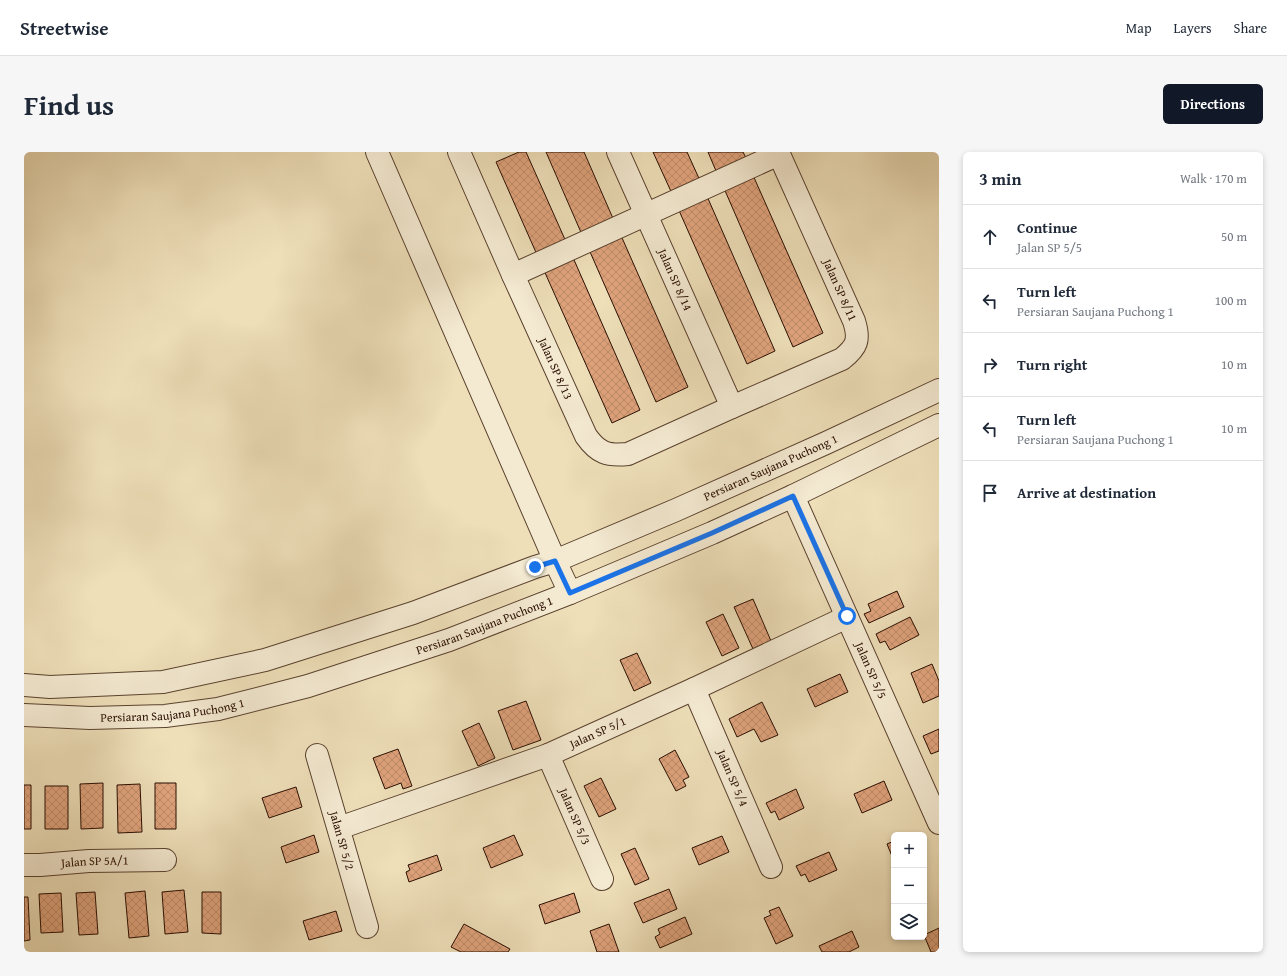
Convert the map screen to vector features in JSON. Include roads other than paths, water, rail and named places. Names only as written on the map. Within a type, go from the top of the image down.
[{"type":"street","points":[[377,152],[570,593]]},
{"type":"street","name":"Jalan SP 8/13","points":[[459,152],[586,436],[594,446],[603,452],[616,456],[628,454],[732,407]]},
{"type":"street","name":"Jalan SP 8/14","points":[[618,152],[732,407]]},
{"type":"street","points":[[513,275],[779,153]]},
{"type":"street","name":"Jalan SP 8/11","points":[[732,407],[842,359],[857,344],[857,332],[854,321],[779,153]]},
{"type":"street","name":"Persiaran Saujana Puchong 1","points":[[24,685],[50,687],[163,682],[264,660],[413,613],[535,567],[555,561],[697,501],[939,390]]},
{"type":"street","name":"Persiaran Saujana Puchong 1","points":[[24,715],[90,718],[164,716],[218,709],[308,686],[449,640],[570,593],[712,533],[793,496],[939,425]]},
{"type":"street","name":"Jalan SP 5/5","points":[[793,496],[939,823]]},
{"type":"street","name":"Jalan SP 5/1","points":[[339,828],[548,755],[694,689],[847,616]]},
{"type":"street","name":"Jalan SP 5/4","points":[[694,689],[771,867]]},
{"type":"street","name":"Jalan SP 5/2","points":[[317,755],[367,927]]},
{"type":"street","name":"Jalan SP 5/3","points":[[548,755],[602,879]]},
{"type":"street","name":"Jalan SP 5A/1","points":[[24,864],[40,865],[89,861],[165,860]]}]
